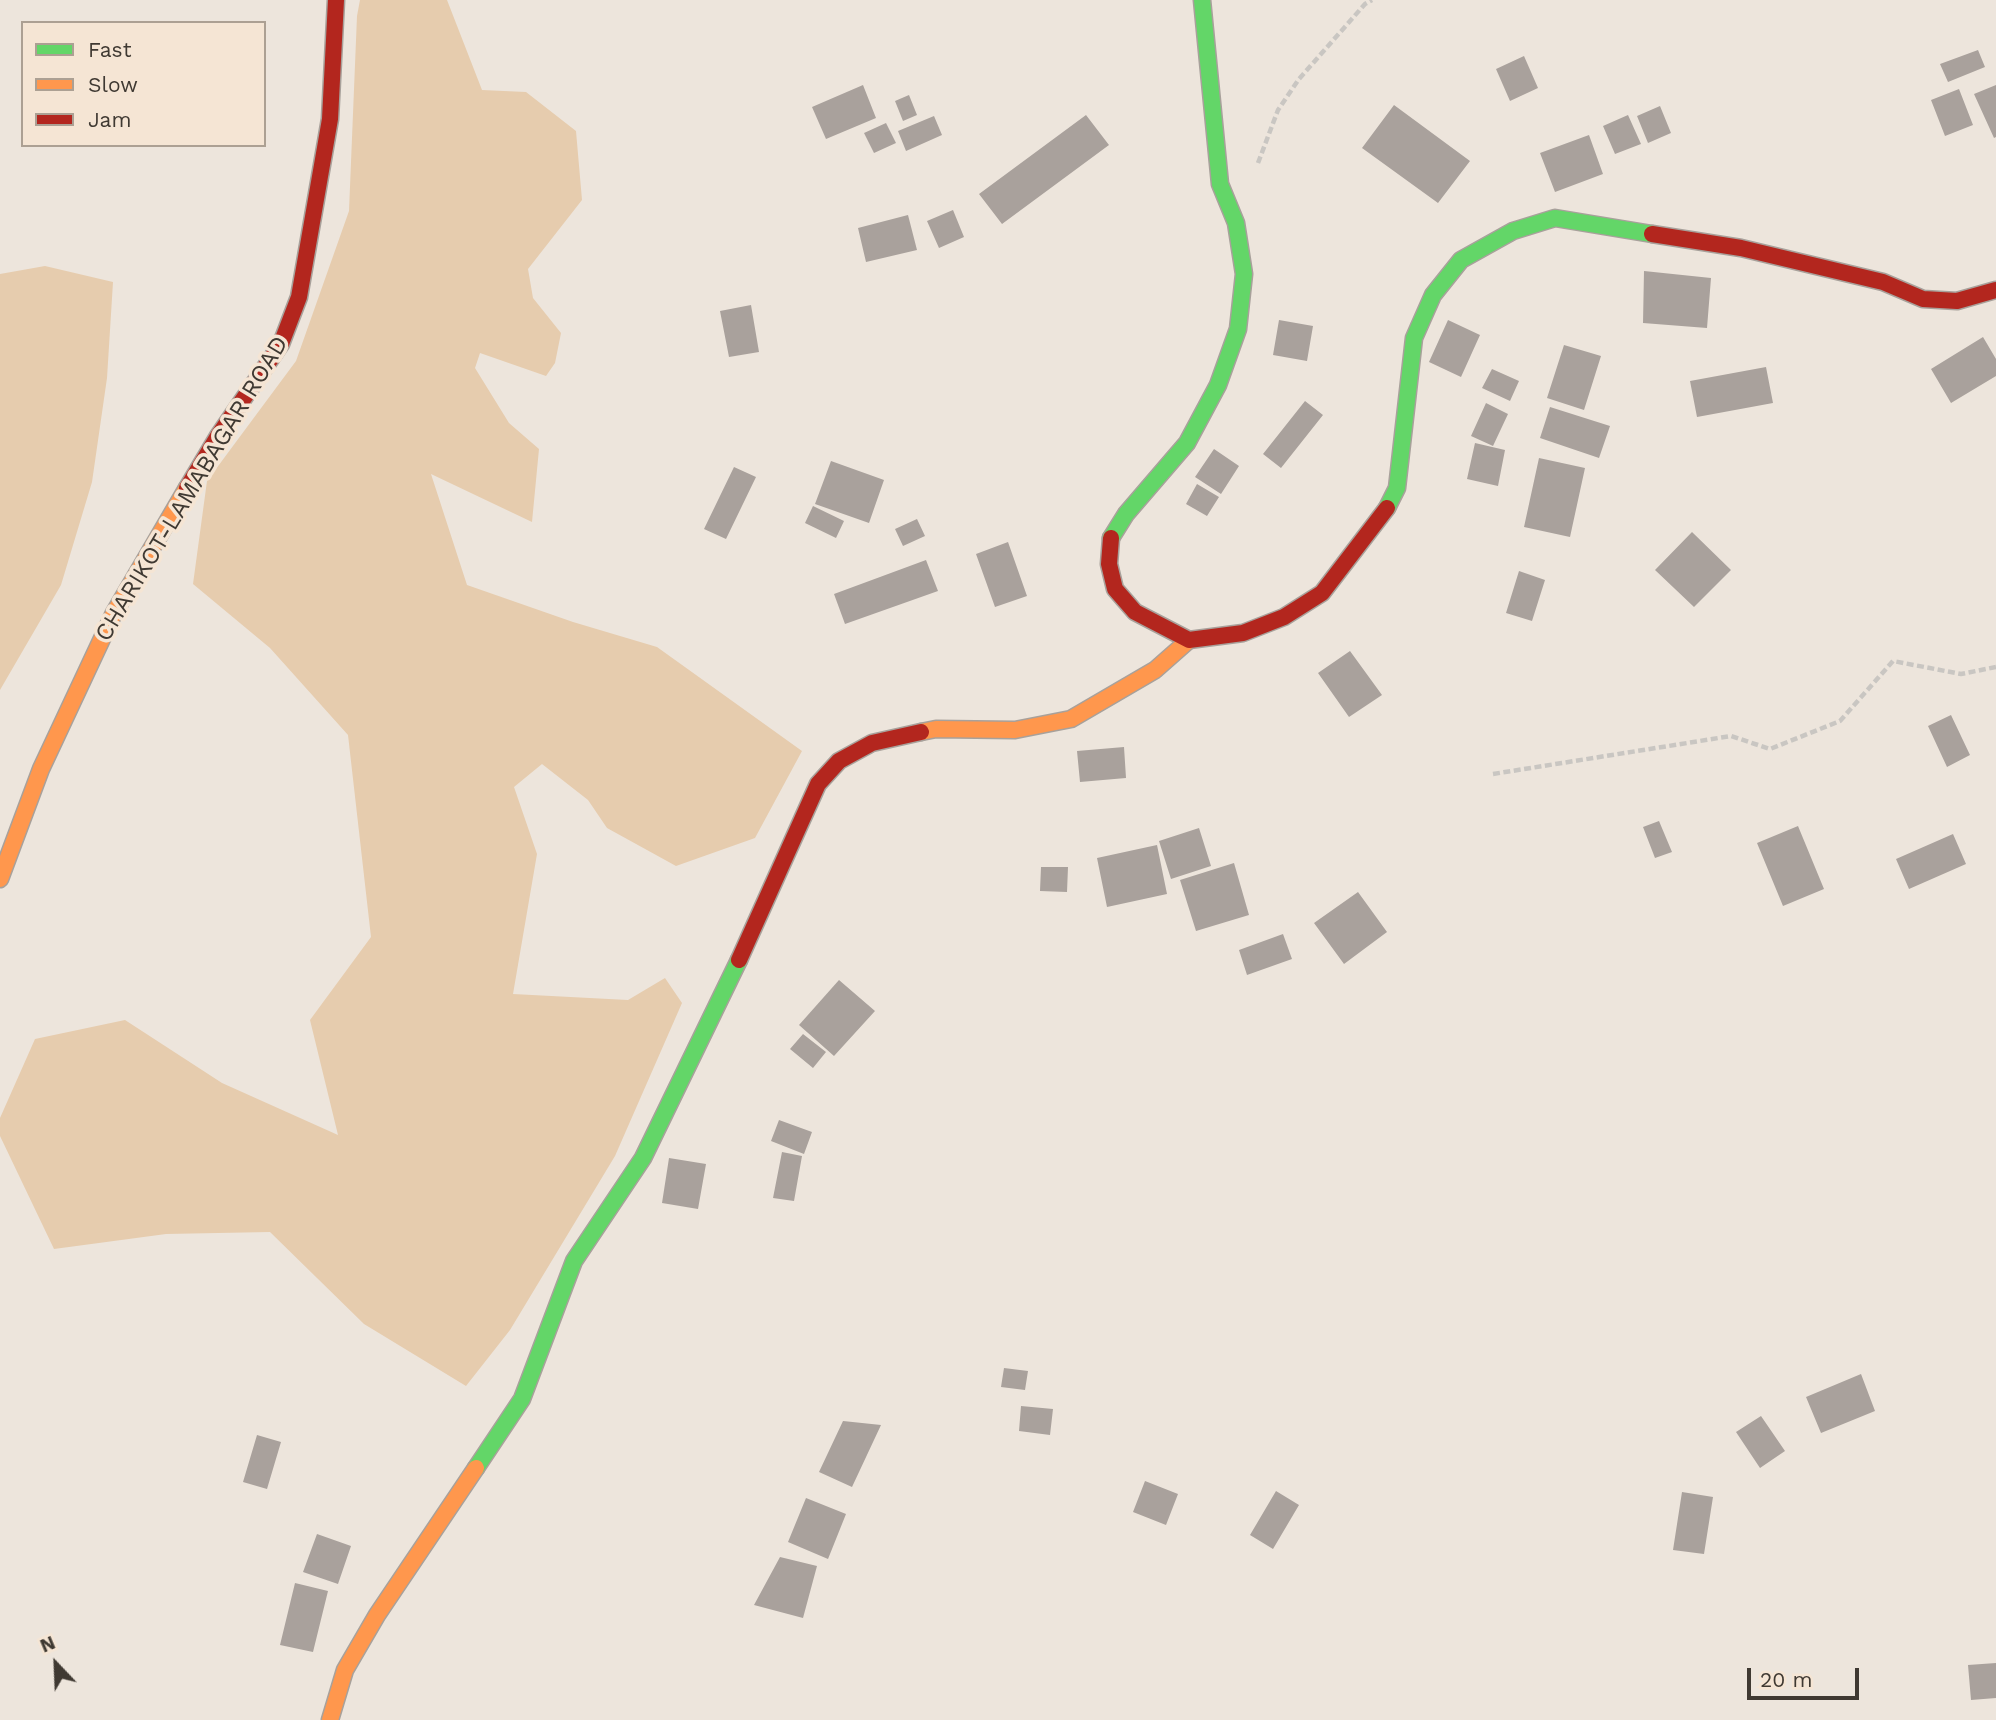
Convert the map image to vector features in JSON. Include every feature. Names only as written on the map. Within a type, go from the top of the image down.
[{"type":"main road","name":"CHARIKOT-LAMABAGAR ROAD","points":[[0,879],[41,769],[114,613],[218,436],[281,344],[299,298],[330,119],[336,0]]},
{"type":"main road","points":[[1202,0],[1220,184],[1236,223],[1244,274],[1238,329],[1218,385],[1186,443],[1126,514],[1109,541],[1109,564],[1115,589],[1135,612],[1189,639],[1243,633],[1284,617],[1322,593],[1380,520],[1397,488],[1414,338],[1433,295],[1461,260],[1513,231],[1555,218],[1741,248],[1882,282],[1923,299],[1957,301],[1996,290]]},
{"type":"main road","points":[[330,1720],[345,1670],[377,1615],[523,1399],[574,1261],[643,1158],[718,1007],[818,784],[839,761],[872,743],[936,729],[1015,730],[1071,719],[1155,670],[1189,639]]},
{"type":"path","points":[[1255,173],[1278,110],[1308,70],[1372,0]]},
{"type":"path","points":[[1493,774],[1731,736],[1770,749],[1840,721],[1893,661],[1961,674],[1996,667]]},
{"type":"shaded area","points":[[360,0],[447,0],[482,90],[526,92],[576,131],[582,200],[528,269],[533,298],[561,333],[555,363],[546,376],[480,353],[475,368],[509,423],[539,449],[532,522],[431,474],[467,585],[573,622],[657,647],[802,751],[755,838],[676,866],[607,828],[588,800],[542,764],[514,787],[537,854],[513,994],[628,1000],[665,978],[682,1003],[615,1156],[510,1330],[466,1386],[364,1324],[270,1232],[166,1234],[54,1249],[0,1136],[0,1118],[35,1039],[125,1020],[222,1083],[338,1135],[310,1020],[371,937],[348,735],[270,648],[193,584],[207,481],[296,361],[349,211],[357,16]]},
{"type":"shaded area","points":[[45,266],[113,282],[107,378],[92,482],[61,585],[0,690],[0,274]]},
{"type":"building","points":[[1978,50],[1985,67],[1948,82],[1940,64]]},
{"type":"building","points":[[1524,56],[1538,88],[1510,101],[1496,69]]},
{"type":"building","points":[[863,85],[876,118],[826,139],[812,107]]},
{"type":"building","points":[[1996,85],[1996,137],[1994,138],[1974,94]]},
{"type":"building","points":[[1959,89],[1973,125],[1945,136],[1931,100]]},
{"type":"building","points":[[909,95],[917,115],[903,121],[895,101]]},
{"type":"building","points":[[1394,105],[1470,161],[1438,203],[1362,148]]},
{"type":"building","points":[[1660,106],[1671,133],[1648,143],[1637,116]]},
{"type":"building","points":[[1086,115],[1109,145],[1002,224],[979,194]]},
{"type":"building","points":[[1628,115],[1641,144],[1615,154],[1603,126]]},
{"type":"building","points":[[934,116],[942,135],[906,151],[898,131]]},
{"type":"building","points":[[886,123],[896,143],[874,153],[864,133]]},
{"type":"building","points":[[1589,135],[1603,174],[1555,192],[1540,153]]},
{"type":"building","points":[[953,210],[964,237],[939,248],[927,221]]},
{"type":"building","points":[[908,215],[917,250],[866,262],[858,228]]},
{"type":"building","points":[[1644,271],[1711,278],[1707,328],[1643,323]]},
{"type":"building","points":[[751,305],[759,352],[729,357],[720,311]]},
{"type":"building","points":[[1279,320],[1313,326],[1307,361],[1273,355]]},
{"type":"building","points":[[1448,320],[1480,335],[1461,377],[1429,362]]},
{"type":"building","points":[[1983,337],[1996,359],[1996,376],[1951,403],[1931,369]]},
{"type":"building","points":[[1564,345],[1601,356],[1584,410],[1547,398]]},
{"type":"building","points":[[1766,367],[1773,403],[1697,417],[1690,381]]},
{"type":"building","points":[[1492,369],[1519,381],[1510,401],[1482,388]]},
{"type":"building","points":[[1305,401],[1323,415],[1281,468],[1263,454]]},
{"type":"building","points":[[1486,403],[1508,414],[1493,446],[1471,436]]},
{"type":"building","points":[[1550,407],[1610,426],[1599,458],[1540,438]]},
{"type":"building","points":[[1475,443],[1505,450],[1498,486],[1467,479]]},
{"type":"building","points":[[1214,449],[1239,466],[1221,494],[1195,477]]},
{"type":"building","points":[[1539,458],[1585,468],[1570,537],[1524,527]]},
{"type":"building","points":[[831,461],[884,480],[869,523],[815,504]]},
{"type":"building","points":[[734,467],[756,477],[726,539],[704,529]]},
{"type":"building","points":[[1197,484],[1219,497],[1207,516],[1186,504]]},
{"type":"building","points":[[813,506],[844,521],[836,538],[805,523]]},
{"type":"building","points":[[917,519],[925,536],[903,546],[895,529]]},
{"type":"building","points":[[1692,532],[1731,570],[1694,607],[1655,570]]},
{"type":"building","points":[[1008,542],[1027,596],[995,607],[976,554]]},
{"type":"building","points":[[926,560],[938,591],[845,624],[834,594]]},
{"type":"building","points":[[1519,571],[1545,580],[1532,621],[1506,613]]},
{"type":"building","points":[[1350,651],[1382,695],[1349,717],[1318,673]]},
{"type":"building","points":[[1951,715],[1970,755],[1947,767],[1928,726]]},
{"type":"building","points":[[1124,747],[1126,778],[1080,782],[1077,751]]},
{"type":"building","points":[[1659,821],[1672,852],[1655,858],[1643,827]]},
{"type":"building","points":[[1798,826],[1824,889],[1783,906],[1757,843]]},
{"type":"building","points":[[1199,828],[1211,866],[1171,879],[1159,841]]},
{"type":"building","points":[[1953,834],[1966,864],[1909,889],[1896,859]]},
{"type":"building","points":[[1157,845],[1167,894],[1107,907],[1097,858]]},
{"type":"building","points":[[1234,863],[1249,915],[1196,931],[1180,880]]},
{"type":"building","points":[[1041,867],[1068,867],[1067,892],[1040,891]]},
{"type":"building","points":[[1358,892],[1387,932],[1344,964],[1314,923]]},
{"type":"building","points":[[1283,934],[1292,959],[1247,975],[1239,950]]},
{"type":"building","points":[[839,980],[875,1011],[834,1056],[799,1025]]},
{"type":"building","points":[[803,1034],[826,1052],[813,1068],[790,1049]]},
{"type":"building","points":[[779,1120],[812,1132],[804,1154],[771,1141]]},
{"type":"building","points":[[782,1152],[802,1156],[794,1201],[773,1198]]},
{"type":"building","points":[[669,1158],[706,1164],[698,1209],[662,1203]]},
{"type":"building","points":[[1004,1368],[1028,1371],[1025,1390],[1001,1387]]},
{"type":"building","points":[[1861,1374],[1875,1411],[1821,1433],[1806,1397]]},
{"type":"building","points":[[1021,1406],[1053,1409],[1050,1435],[1019,1431]]},
{"type":"building","points":[[1761,1416],[1785,1451],[1760,1468],[1736,1432]]},
{"type":"building","points":[[843,1421],[881,1425],[852,1487],[819,1472]]},
{"type":"building","points":[[257,1435],[281,1442],[267,1489],[243,1482]]},
{"type":"building","points":[[1145,1481],[1178,1494],[1166,1525],[1133,1512]]},
{"type":"building","points":[[1276,1491],[1299,1505],[1273,1549],[1250,1535]]},
{"type":"building","points":[[1682,1492],[1713,1497],[1704,1554],[1673,1550]]},
{"type":"building","points":[[806,1498],[846,1514],[828,1559],[788,1542]]},
{"type":"building","points":[[317,1534],[351,1546],[338,1584],[303,1572]]},
{"type":"building","points":[[780,1557],[817,1566],[803,1618],[754,1605]]},
{"type":"building","points":[[295,1583],[328,1591],[313,1652],[280,1645]]},
{"type":"building","points":[[1996,1663],[1996,1698],[1971,1700],[1968,1665]]},
{"type":"traffic: fast","points":[[1111,538],[1126,514],[1187,443],[1218,385],[1238,329],[1244,274],[1236,223],[1220,184],[1202,0]]},
{"type":"traffic: fast","points":[[1387,508],[1397,488],[1414,338],[1433,295],[1461,260],[1513,231],[1555,218],[1652,234]]},
{"type":"traffic: fast","points":[[476,1468],[522,1399],[574,1261],[643,1158],[739,960]]},
{"type":"traffic: slow","points":[[0,879],[41,769],[114,613],[187,488]]},
{"type":"traffic: slow","points":[[921,732],[936,729],[1015,730],[1071,719],[1155,670],[1189,640]]},
{"type":"traffic: slow","points":[[330,1720],[345,1670],[377,1615],[476,1468]]},
{"type":"traffic: jam","points":[[187,488],[218,436],[281,344],[299,297],[330,119],[336,0]]},
{"type":"traffic: jam","points":[[1652,234],[1741,248],[1883,282],[1923,299],[1957,301],[1996,290]]},
{"type":"traffic: jam","points":[[1111,538],[1109,564],[1115,589],[1135,612],[1189,640],[1243,633],[1284,617],[1322,593],[1387,508]]},
{"type":"traffic: jam","points":[[739,960],[818,784],[839,761],[872,743],[921,732]]}]
